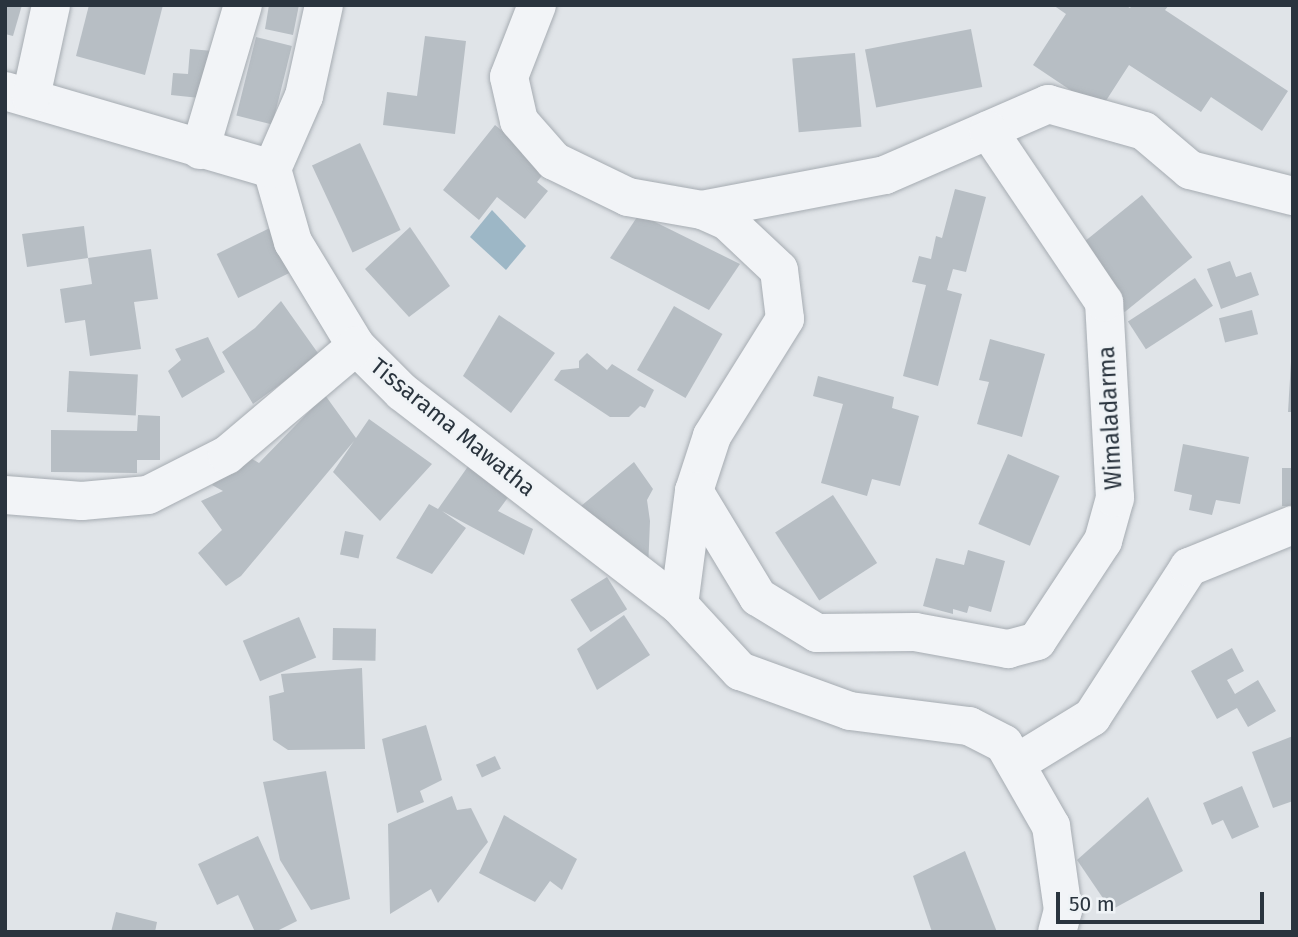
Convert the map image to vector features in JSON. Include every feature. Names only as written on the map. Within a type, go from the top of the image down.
[{"type":"street","points":[[51,5],[18,94],[200,150],[272,169],[304,96],[324,5]]},
{"type":"street","points":[[200,150],[243,5]]},
{"type":"street","points":[[537,5],[509,77],[519,121],[554,161],[628,197],[702,210],[727,221],[779,270],[785,319],[712,436],[694,491],[679,605]]},
{"type":"street","points":[[702,210],[885,175],[1048,104],[1144,131],[1190,170],[1293,197]]},
{"type":"street","name":"Wimaladarma","points":[[694,491],[758,597],[817,632],[915,632],[1007,649],[1037,640],[1104,541],[1115,498],[1104,302],[988,130]]},
{"type":"street","name":"Tissarama Mawatha","points":[[272,169],[293,242],[356,346],[402,392],[679,605],[740,671],[850,711],[969,726],[1004,744],[1051,826],[1063,910],[1057,932]]},
{"type":"street","points":[[5,495],[82,501],[148,495],[227,455],[356,346]]},
{"type":"street","points":[[1017,763],[1092,718],[1189,568],[1293,526]]},
{"type":"water","points":[[492,210],[526,246],[506,270],[470,237]]},
{"type":"building","points":[[5,5],[22,5],[13,36],[5,34]]},
{"type":"building","points":[[89,5],[163,5],[145,75],[76,56]]},
{"type":"building","points":[[269,5],[299,5],[293,35],[265,29]]},
{"type":"building","points":[[1053,5],[1125,5],[1130,8],[1132,5],[1169,5],[1165,10],[1288,91],[1262,131],[1211,97],[1201,112],[1129,65],[1100,110],[1033,65],[1066,14]]},
{"type":"building","points":[[971,29],[982,87],[876,108],[865,50]]},
{"type":"building","points":[[425,36],[466,41],[455,134],[383,125],[387,92],[417,96]]},
{"type":"building","points":[[256,37],[292,46],[272,125],[236,116]]},
{"type":"building","points":[[190,49],[213,51],[209,99],[171,95],[173,73],[188,74]]},
{"type":"building","points":[[855,53],[861,127],[799,132],[792,58]]},
{"type":"building","points":[[495,125],[548,168],[537,182],[548,191],[525,219],[497,197],[479,220],[443,190]]},
{"type":"building","points":[[360,143],[401,230],[353,252],[312,165]]},
{"type":"building","points":[[955,189],[986,197],[966,272],[953,269],[947,290],[962,294],[938,386],[903,376],[926,285],[912,282],[919,256],[931,259],[936,236],[942,238]]},
{"type":"building","points":[[1142,195],[1192,257],[1125,312],[1074,250]]},
{"type":"building","points":[[639,214],[740,264],[709,310],[610,258]]},
{"type":"building","points":[[276,225],[297,269],[238,298],[217,254]]},
{"type":"building","points":[[84,226],[88,258],[27,267],[22,234]]},
{"type":"building","points":[[410,227],[450,286],[409,317],[365,269]]},
{"type":"building","points":[[151,249],[158,299],[134,302],[141,349],[90,356],[85,320],[65,323],[60,289],[92,284],[88,258]]},
{"type":"building","points":[[1230,261],[1236,277],[1251,272],[1259,295],[1221,309],[1207,269]]},
{"type":"building","points":[[1195,278],[1213,306],[1146,349],[1128,322]]},
{"type":"building","points":[[281,301],[320,356],[253,404],[222,352],[255,328]]},
{"type":"building","points":[[674,306],[722,334],[685,398],[637,370]]},
{"type":"building","points":[[1252,310],[1258,334],[1225,342],[1219,318]]},
{"type":"building","points":[[499,315],[555,353],[511,413],[463,376]]},
{"type":"building","points":[[208,337],[225,372],[182,398],[168,371],[181,360],[175,349]]},
{"type":"building","points":[[990,339],[1045,354],[1022,437],[977,424],[989,382],[979,380]]},
{"type":"building","points":[[587,353],[607,370],[612,364],[654,390],[645,408],[640,406],[629,417],[610,417],[554,380],[561,370],[579,368],[579,361]]},
{"type":"building","points":[[1291,362],[1293,412],[1288,412]]},
{"type":"building","points":[[69,371],[138,375],[136,416],[67,412]]},
{"type":"building","points":[[818,376],[894,397],[892,408],[919,416],[900,486],[872,479],[867,496],[821,483],[843,404],[813,396]]},
{"type":"building","points":[[325,395],[356,438],[369,419],[432,464],[380,521],[333,472],[354,441],[241,576],[226,586],[198,553],[222,530],[201,501],[223,491],[212,485],[242,453],[259,463]]},
{"type":"building","points":[[138,415],[160,416],[160,460],[137,460],[137,473],[51,472],[51,430],[137,431]]},
{"type":"building","points":[[1183,444],[1249,457],[1240,504],[1216,500],[1212,515],[1189,510],[1192,495],[1174,491]]},
{"type":"building","points":[[1008,454],[1060,476],[1030,546],[978,524]]},
{"type":"building","points":[[476,455],[515,488],[498,511],[533,529],[524,555],[442,511],[466,528],[432,574],[396,558],[429,504],[438,509]]},
{"type":"building","points":[[634,462],[653,489],[647,500],[650,521],[648,570],[581,506]]},
{"type":"building","points":[[1282,468],[1293,468],[1293,506],[1282,506]]},
{"type":"building","points":[[833,495],[877,563],[819,601],[775,533]]},
{"type":"building","points":[[345,531],[364,535],[359,558],[340,554]]},
{"type":"building","points":[[968,550],[1005,561],[991,612],[969,606],[967,613],[953,609],[953,614],[923,606],[936,558],[964,565]]},
{"type":"building","points":[[607,577],[627,609],[591,632],[571,600]]},
{"type":"building","points":[[624,615],[650,655],[597,690],[577,649]]},
{"type":"building","points":[[299,617],[316,658],[260,681],[243,641]]},
{"type":"building","points":[[333,628],[376,629],[375,661],[332,660]]},
{"type":"building","points":[[1232,648],[1244,671],[1227,680],[1235,694],[1258,680],[1276,711],[1248,727],[1237,708],[1217,719],[1191,671]]},
{"type":"building","points":[[362,668],[365,749],[288,750],[273,740],[269,696],[284,692],[281,674]]},
{"type":"building","points":[[426,725],[442,780],[420,791],[424,802],[397,813],[382,739]]},
{"type":"building","points":[[1293,736],[1293,801],[1273,808],[1252,752]]},
{"type":"building","points":[[495,756],[501,769],[482,778],[476,765]]},
{"type":"building","points":[[326,771],[350,899],[311,910],[280,860],[263,782]]},
{"type":"building","points":[[1242,786],[1259,827],[1232,839],[1223,820],[1212,825],[1203,803]]},
{"type":"building","points":[[452,796],[457,810],[471,808],[488,842],[438,903],[431,889],[390,914],[388,824]]},
{"type":"building","points":[[1148,797],[1183,871],[1111,910],[1077,860]]},
{"type":"building","points":[[504,815],[577,859],[562,890],[550,881],[535,902],[479,873]]},
{"type":"building","points":[[258,836],[297,921],[275,932],[255,932],[238,895],[217,905],[198,864]]},
{"type":"building","points":[[965,851],[997,932],[932,932],[913,876]]},
{"type":"building","points":[[116,912],[157,922],[155,932],[111,932]]}]
